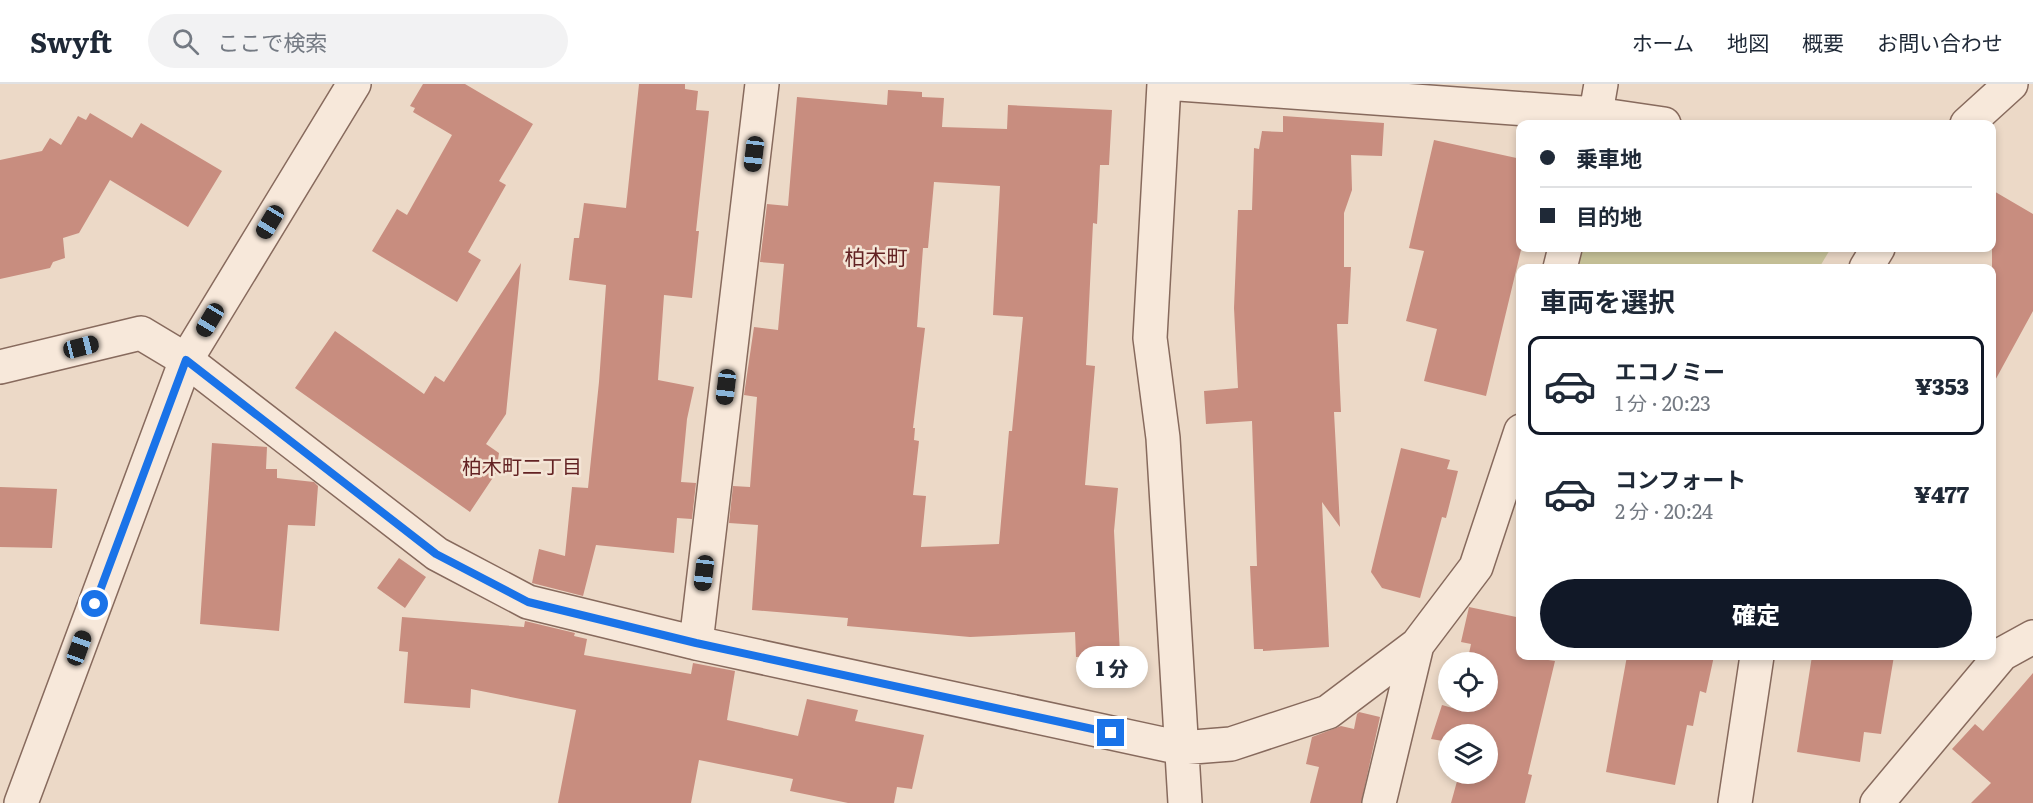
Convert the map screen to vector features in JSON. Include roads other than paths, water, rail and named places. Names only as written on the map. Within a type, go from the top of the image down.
[{"type":"street","points":[[21,803],[186,360],[354,84]]},
{"type":"street","points":[[696,643],[762,84]]},
{"type":"street","points":[[1164,84],[1150,338],[1163,438],[1185,803]]},
{"type":"street","points":[[1179,84],[1597,107],[1648,120]]},
{"type":"street","points":[[1971,120],[2010,84]]},
{"type":"street","points":[[0,367],[141,333],[186,360],[436,554],[528,602],[696,643],[1181,748],[1231,744],[1328,712],[1417,645],[1476,567],[1516,446]]},
{"type":"street","points":[[1877,803],[2002,654],[2033,637]]},
{"type":"street","points":[[1379,803],[1417,645]]},
{"type":"street","points":[[1735,803],[1756,660]]},
{"type":"district","name":"柏木町","points":[[876,255]]},
{"type":"district","name":"柏木町二丁目","points":[[522,465]]}]
